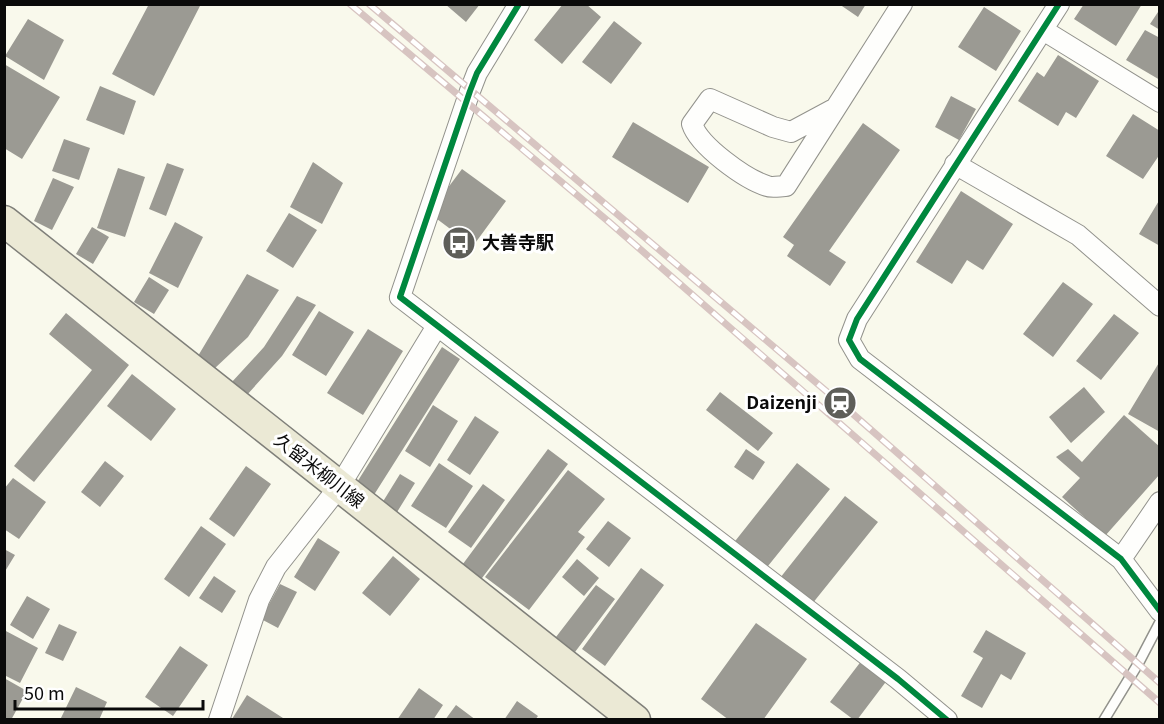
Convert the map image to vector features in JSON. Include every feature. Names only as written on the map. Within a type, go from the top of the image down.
[{"type":"main road","name":"久留米柳川線","points":[[4,221],[635,720]]},
{"type":"street","points":[[519,4],[475,79],[400,297],[898,679],[947,720]]},
{"type":"street","points":[[832,110],[791,132],[773,127],[710,99],[692,124],[695,135],[718,157],[768,187],[786,186],[832,110],[902,4]]},
{"type":"street","points":[[1059,4],[857,319],[849,340],[860,359],[1121,559],[1160,611]]},
{"type":"street","points":[[1043,30],[1160,102]]},
{"type":"street","points":[[955,164],[1078,235],[1160,306]]},
{"type":"street","points":[[219,720],[259,600],[271,576],[339,487],[437,326]]},
{"type":"street","points":[[1121,559],[1160,502]]},
{"type":"lane","points":[[1104,720],[1160,622]]},
{"type":"building","points":[[149,4],[201,4],[154,96],[112,74]]},
{"type":"building","points":[[445,4],[480,4],[466,22]]},
{"type":"building","points":[[563,4],[586,4],[601,17],[562,64],[534,40]]},
{"type":"building","points":[[839,4],[866,4],[858,17]]},
{"type":"building","points":[[1084,4],[1142,4],[1116,46],[1074,19]]},
{"type":"building","points":[[984,7],[1021,31],[996,71],[958,47]]},
{"type":"building","points":[[1160,9],[1160,30],[1150,24]]},
{"type":"building","points":[[28,19],[64,40],[44,80],[5,56]]},
{"type":"building","points":[[614,21],[642,43],[611,84],[582,62]]},
{"type":"building","points":[[1145,30],[1160,38],[1160,80],[1126,60]]},
{"type":"building","points":[[1058,55],[1099,81],[1076,118],[1066,112],[1058,126],[1018,101],[1037,72],[1044,77]]},
{"type":"building","points":[[4,64],[60,97],[22,159],[4,148]]},
{"type":"building","points":[[100,86],[136,101],[124,135],[86,120]]},
{"type":"building","points":[[951,96],[976,109],[959,140],[935,127]]},
{"type":"building","points":[[1133,114],[1160,131],[1160,154],[1143,179],[1106,156]]},
{"type":"building","points":[[633,122],[709,167],[688,203],[612,157]]},
{"type":"building","points":[[863,123],[900,150],[829,251],[846,262],[830,286],[787,256],[794,245],[783,237]]},
{"type":"building","points":[[64,139],[90,148],[79,180],[52,171]]},
{"type":"building","points":[[313,162],[343,183],[322,224],[290,207]]},
{"type":"building","points":[[167,163],[184,169],[166,216],[149,209]]},
{"type":"building","points":[[118,168],[145,177],[125,237],[97,228]]},
{"type":"building","points":[[462,169],[506,201],[473,246],[429,213]]},
{"type":"building","points":[[53,178],[74,187],[52,230],[34,221]]},
{"type":"building","points":[[961,191],[1013,224],[983,270],[967,260],[952,284],[916,262]]},
{"type":"building","points":[[1160,199],[1160,246],[1139,234]]},
{"type":"building","points":[[289,213],[317,230],[293,268],[266,251]]},
{"type":"building","points":[[175,222],[203,237],[178,288],[149,273]]},
{"type":"building","points":[[92,227],[109,237],[93,264],[76,254]]},
{"type":"building","points":[[247,274],[279,290],[248,337],[214,369],[198,356]]},
{"type":"building","points":[[149,277],[169,290],[154,314],[134,302]]},
{"type":"building","points":[[1063,282],[1093,304],[1053,357],[1023,334]]},
{"type":"building","points":[[297,296],[316,305],[282,356],[246,396],[231,383],[264,347]]},
{"type":"building","points":[[319,311],[354,332],[326,376],[292,355]]},
{"type":"building","points":[[66,313],[129,365],[34,482],[14,466],[92,370],[49,334]]},
{"type":"building","points":[[1114,314],[1139,333],[1101,380],[1076,361]]},
{"type":"building","points":[[368,329],[403,351],[363,415],[327,393]]},
{"type":"building","points":[[442,347],[460,359],[372,498],[354,487]]},
{"type":"building","points":[[1160,361],[1160,432],[1128,414]]},
{"type":"building","points":[[132,374],[176,409],[151,441],[107,406]]},
{"type":"building","points":[[1084,387],[1105,412],[1071,443],[1049,417]]},
{"type":"building","points":[[720,392],[773,433],[758,451],[706,410]]},
{"type":"building","points":[[433,405],[458,421],[430,467],[405,451]]},
{"type":"building","points":[[1124,415],[1160,447],[1160,474],[1105,536],[1062,497],[1080,478],[1056,457],[1068,449],[1082,462]]},
{"type":"building","points":[[475,416],[499,432],[470,475],[447,460]]},
{"type":"building","points":[[548,449],[568,464],[476,586],[457,572]]},
{"type":"building","points":[[746,449],[765,462],[753,480],[734,467]]},
{"type":"building","points":[[105,461],[124,476],[100,507],[81,492]]},
{"type":"building","points":[[439,463],[473,486],[446,528],[411,506]]},
{"type":"building","points":[[797,463],[830,489],[764,571],[732,545]]},
{"type":"building","points":[[246,466],[271,484],[234,537],[209,519]]},
{"type":"building","points":[[568,470],[605,499],[578,532],[585,537],[529,610],[485,577]]},
{"type":"building","points":[[400,474],[415,483],[394,517],[379,508]]},
{"type":"building","points":[[13,478],[46,502],[19,539],[4,529],[4,489]]},
{"type":"building","points":[[483,484],[505,500],[471,548],[448,532]]},
{"type":"building","points":[[845,496],[878,522],[812,604],[780,578]]},
{"type":"building","points":[[608,521],[631,538],[609,567],[586,549]]},
{"type":"building","points":[[201,526],[226,544],[189,597],[164,579]]},
{"type":"building","points":[[318,538],[340,552],[315,591],[294,577]]},
{"type":"building","points":[[4,549],[15,555],[4,573]]},
{"type":"building","points":[[393,556],[420,579],[390,616],[362,593]]},
{"type":"building","points":[[577,559],[599,578],[584,596],[562,577]]},
{"type":"building","points":[[641,568],[664,585],[605,666],[582,649]]},
{"type":"building","points":[[214,576],[236,591],[222,613],[199,598]]},
{"type":"building","points":[[280,584],[297,592],[278,628],[261,619]]},
{"type":"building","points":[[596,585],[615,599],[575,652],[556,637]]},
{"type":"building","points":[[27,596],[50,609],[33,639],[10,625]]},
{"type":"building","points":[[756,623],[807,659],[763,720],[729,720],[701,699]]},
{"type":"building","points":[[59,624],[77,632],[63,661],[45,653]]},
{"type":"building","points":[[4,630],[38,648],[20,683],[4,675]]},
{"type":"building","points":[[986,630],[1026,653],[1011,680],[1001,674],[982,708],[961,696],[983,658],[973,652]]},
{"type":"building","points":[[180,646],[208,665],[173,716],[145,697]]},
{"type":"building","points":[[862,660],[888,679],[857,720],[854,720],[830,702]]},
{"type":"building","points":[[4,678],[27,691],[11,720],[4,720]]},
{"type":"building","points":[[76,687],[107,702],[99,720],[60,720]]},
{"type":"building","points":[[419,688],[443,705],[433,720],[397,720]]},
{"type":"building","points":[[247,695],[283,718],[282,720],[232,719]]},
{"type":"building","points":[[517,701],[538,716],[535,720],[504,720]]},
{"type":"building","points":[[456,705],[476,720],[445,720]]},
{"type":"railway","points":[[350,4],[609,222],[1160,703]]},
{"type":"railway","points":[[369,4],[845,407],[1160,683]]},
{"type":"cycle path","points":[[519,4],[477,73],[400,297],[898,679],[947,720]]},
{"type":"cycle path","points":[[1059,4],[857,319],[849,340],[860,359],[1121,559],[1160,611]]},
{"type":"place","name":"大善寺駅","points":[[459,243]]},
{"type":"place","name":"Daizenji","points":[[840,403]]}]
